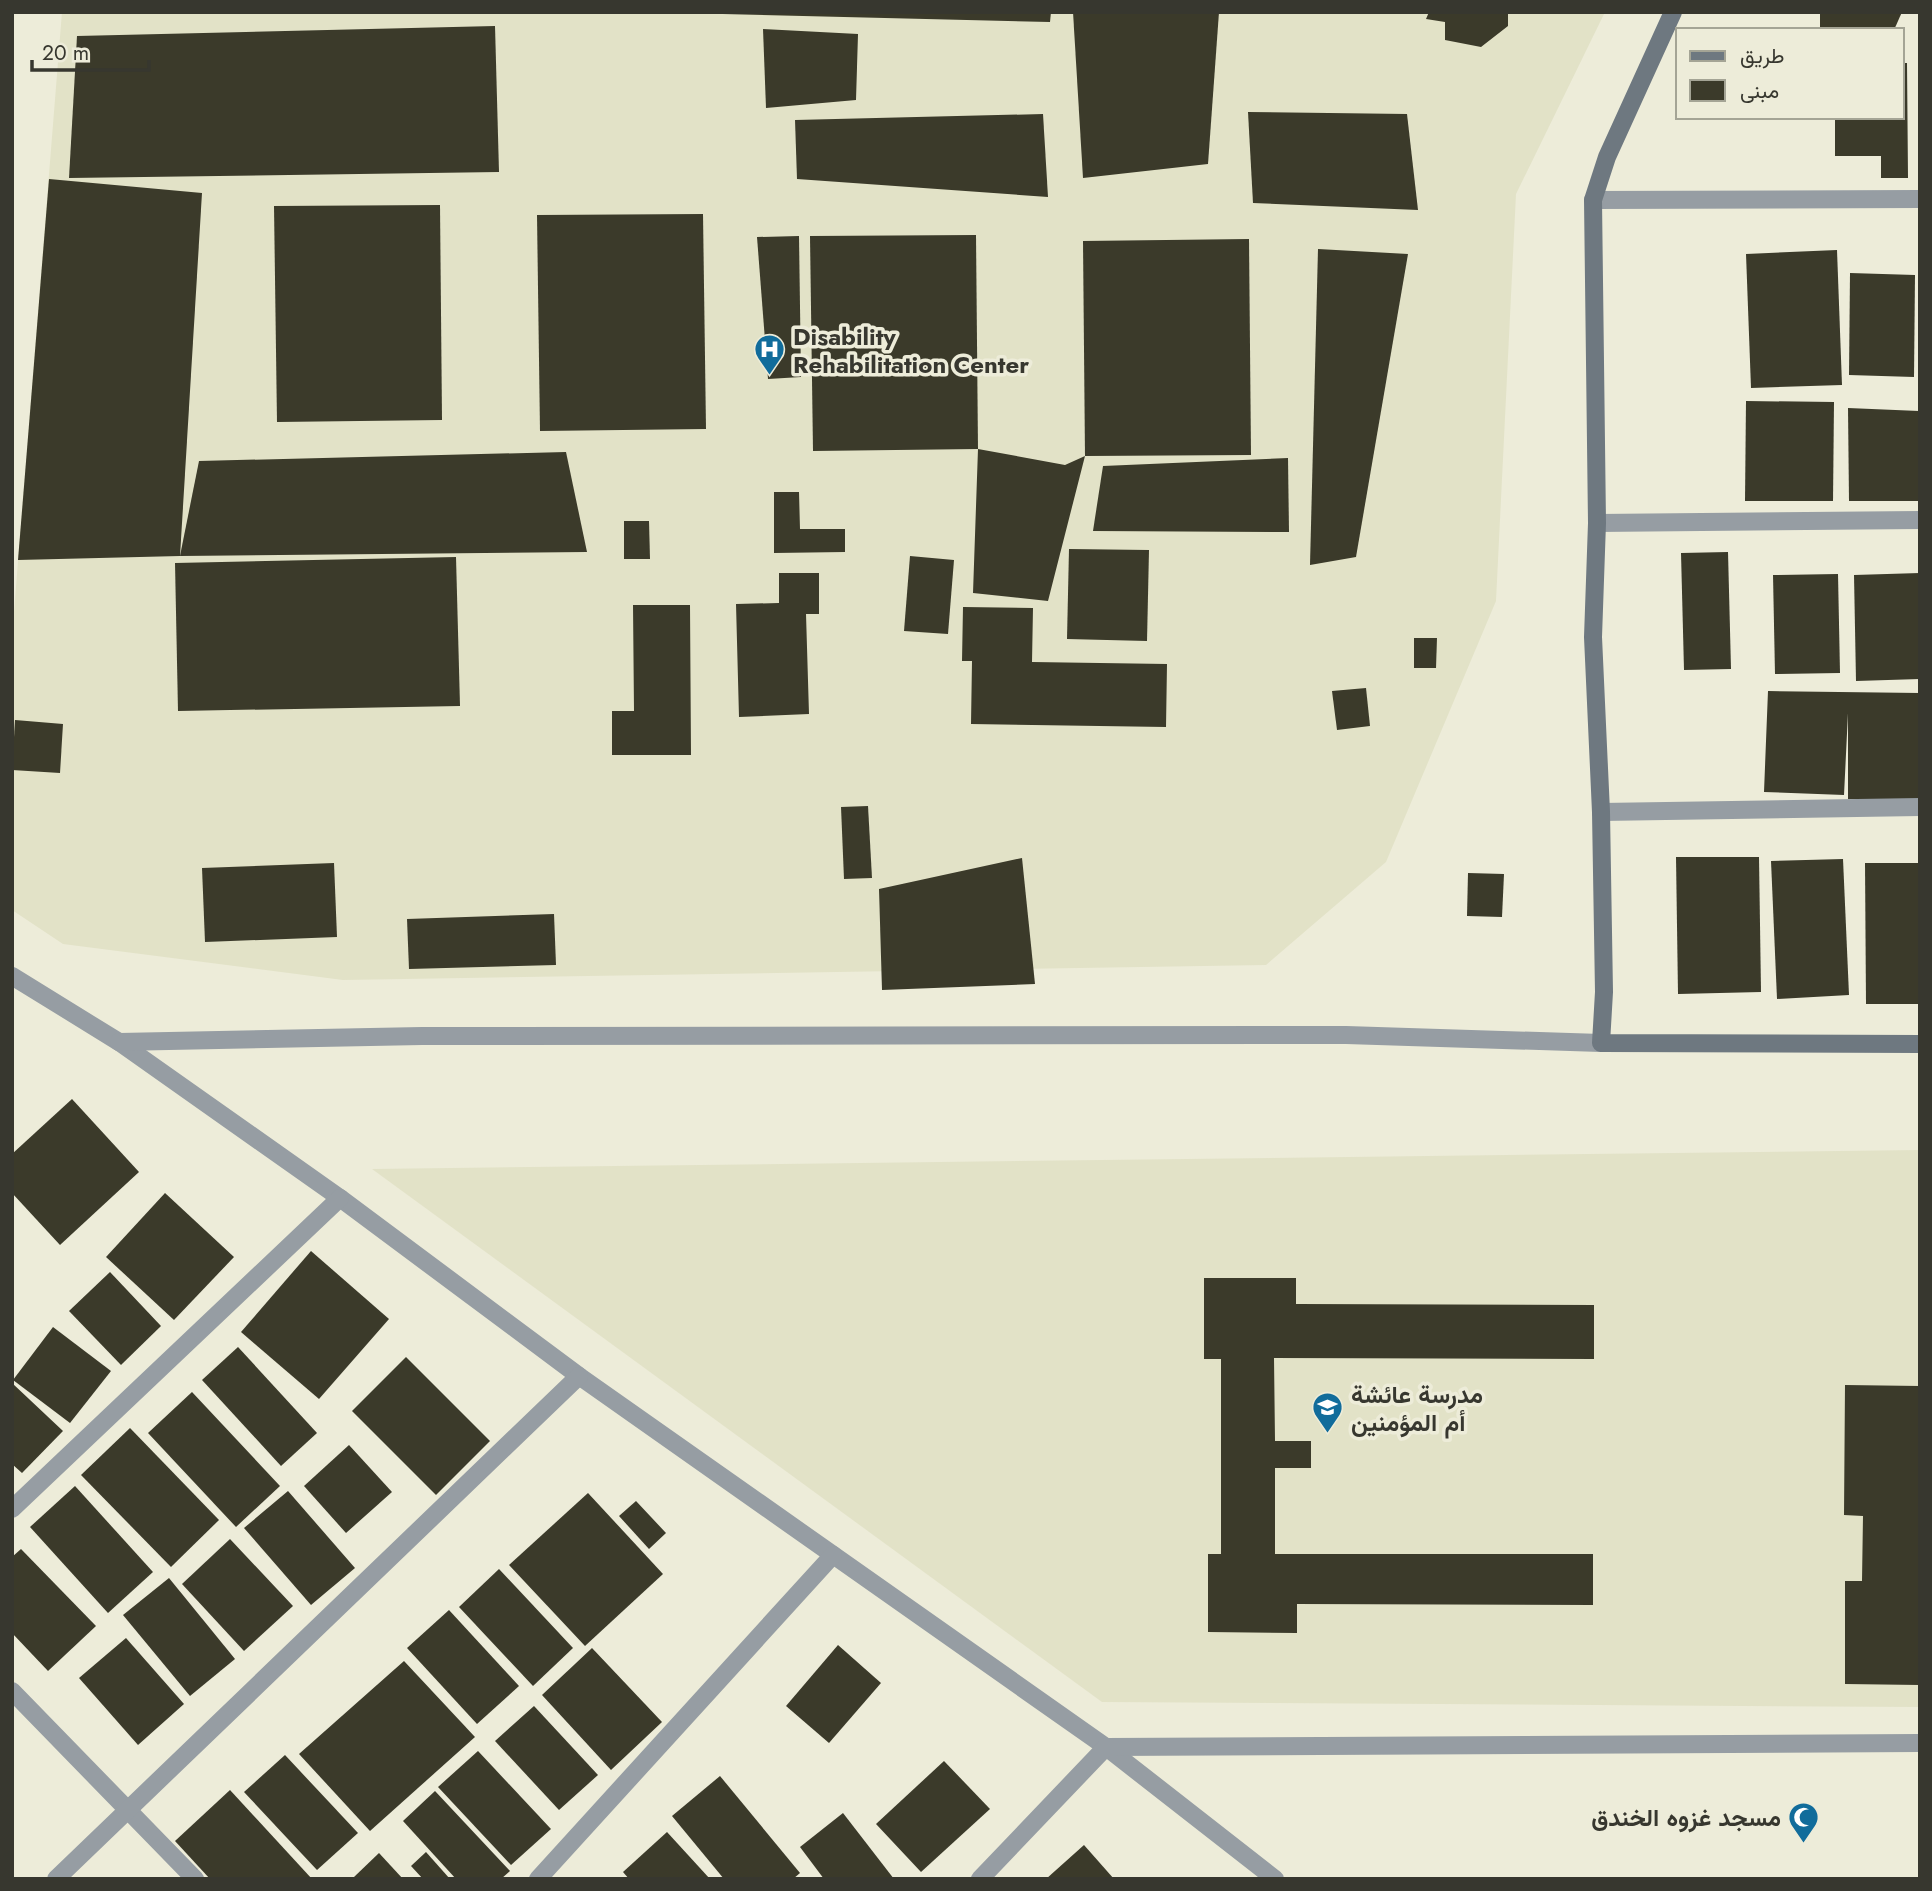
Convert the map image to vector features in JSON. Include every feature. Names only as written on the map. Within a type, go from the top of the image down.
[{"type":"street","points":[[1601,1043],[1604,992],[1601,812],[1593,638],[1597,523],[1593,200],[1607,157],[1672,12]]},
{"type":"street","points":[[1593,200],[1920,199]]},
{"type":"street","points":[[1597,523],[1920,520]]},
{"type":"street","points":[[1601,812],[1920,807]]},
{"type":"street","points":[[12,976],[120,1042],[340,1198],[579,1376],[1105,1747],[1275,1879]]},
{"type":"street","points":[[120,1042],[422,1036],[1346,1035],[1601,1043],[1920,1044]]},
{"type":"street","points":[[12,1509],[340,1198]]},
{"type":"street","points":[[56,1879],[579,1376]]},
{"type":"street","points":[[538,1879],[833,1555]]},
{"type":"street","points":[[12,1691],[131,1809],[195,1879]]},
{"type":"street","points":[[980,1879],[1105,1747],[1920,1743]]},
{"type":"shaded area","name":"Disability Rehabilitation Center","points":[[62,12],[1605,12],[1516,194],[1496,601],[1386,862],[1266,965],[343,980],[63,944],[12,910],[12,637]]},
{"type":"shaded area","name":"مدرسة عائشة أم المؤمنين","points":[[1920,1150],[1920,1707],[1102,1702],[372,1169]]},
{"type":"building","points":[[640,12],[1051,12],[1050,22]]},
{"type":"building","points":[[1073,12],[1219,12],[1208,164],[1083,178]]},
{"type":"building","points":[[1429,12],[1508,12],[1508,26],[1481,47],[1445,40],[1445,22],[1426,19]]},
{"type":"building","points":[[1820,12],[1902,12],[1895,28],[1820,28]]},
{"type":"building","points":[[495,26],[499,172],[69,178],[77,36]]},
{"type":"building","points":[[763,29],[858,34],[856,100],[766,108]]},
{"type":"building","points":[[1904,63],[1907,63],[1908,178],[1881,178],[1881,156],[1835,156],[1835,119],[1904,119]]},
{"type":"building","points":[[1248,112],[1407,114],[1418,210],[1253,203]]},
{"type":"building","points":[[1043,114],[1048,197],[797,179],[795,120]]},
{"type":"building","points":[[49,179],[202,193],[180,556],[18,560]]},
{"type":"building","points":[[440,205],[442,420],[277,422],[274,206]]},
{"type":"building","points":[[703,214],[706,429],[540,431],[537,215]]},
{"type":"building","points":[[976,235],[978,449],[813,451],[810,236]]},
{"type":"building","points":[[799,236],[801,377],[768,379],[757,237]]},
{"type":"building","points":[[1249,239],[1251,455],[1085,456],[1083,241]]},
{"type":"building","points":[[1318,249],[1408,254],[1356,557],[1310,565]]},
{"type":"building","points":[[1837,250],[1842,385],[1751,388],[1746,254]]},
{"type":"building","points":[[1850,273],[1915,275],[1914,377],[1849,375]]},
{"type":"building","points":[[1746,401],[1834,402],[1833,501],[1745,501]]},
{"type":"building","points":[[1848,408],[1919,411],[1920,501],[1849,501]]},
{"type":"building","points":[[978,449],[1065,465],[1085,456],[1048,601],[973,593]]},
{"type":"building","points":[[566,452],[587,552],[180,556],[199,461]]},
{"type":"building","points":[[1288,458],[1289,532],[1093,531],[1103,466]]},
{"type":"building","points":[[774,492],[799,492],[800,529],[845,529],[845,552],[774,553]]},
{"type":"building","points":[[624,521],[649,521],[650,559],[624,559]]},
{"type":"building","points":[[1069,549],[1149,550],[1147,641],[1067,639]]},
{"type":"building","points":[[1728,552],[1731,669],[1684,670],[1681,553]]},
{"type":"building","points":[[910,556],[954,560],[948,634],[904,631]]},
{"type":"building","points":[[456,557],[460,706],[178,711],[175,563]]},
{"type":"building","points":[[779,573],[819,573],[819,614],[806,614],[809,714],[739,717],[736,604],[779,603]]},
{"type":"building","points":[[1920,573],[1920,679],[1856,681],[1854,575]]},
{"type":"building","points":[[1838,574],[1840,673],[1775,674],[1773,575]]},
{"type":"building","points":[[633,605],[690,605],[691,755],[612,755],[612,711],[634,711]]},
{"type":"building","points":[[963,607],[1033,608],[1032,662],[1167,664],[1166,727],[971,724],[972,661],[962,661]]},
{"type":"building","points":[[1414,638],[1437,638],[1436,668],[1414,668]]},
{"type":"building","points":[[1366,688],[1370,726],[1337,730],[1332,691]]},
{"type":"building","points":[[1768,691],[1920,693],[1920,799],[1848,799],[1848,713],[1844,795],[1764,792]]},
{"type":"building","points":[[15,720],[63,724],[60,773],[12,770]]},
{"type":"building","points":[[868,806],[872,878],[844,879],[841,807]]},
{"type":"building","points":[[1676,857],[1759,857],[1761,992],[1678,994]]},
{"type":"building","points":[[1022,858],[1035,984],[882,990],[879,889]]},
{"type":"building","points":[[1843,859],[1849,995],[1777,999],[1771,861]]},
{"type":"building","points":[[334,863],[337,937],[205,942],[202,868]]},
{"type":"building","points":[[1865,863],[1920,863],[1920,1004],[1866,1004]]},
{"type":"building","points":[[1468,873],[1504,874],[1502,917],[1467,916]]},
{"type":"building","points":[[554,914],[556,965],[409,969],[407,919]]},
{"type":"building","points":[[72,1099],[139,1172],[60,1245],[12,1193],[12,1154]]},
{"type":"building","points":[[165,1193],[234,1257],[174,1320],[106,1257]]},
{"type":"building","points":[[311,1251],[389,1319],[319,1399],[241,1332]]},
{"type":"building","points":[[110,1272],[161,1326],[121,1365],[69,1311]]},
{"type":"building","points":[[1204,1278],[1296,1278],[1296,1304],[1594,1305],[1594,1359],[1274,1358],[1275,1441],[1311,1441],[1311,1468],[1275,1468],[1275,1554],[1593,1554],[1593,1605],[1297,1604],[1297,1633],[1208,1632],[1208,1554],[1221,1554],[1221,1359],[1204,1359]]},
{"type":"building","points":[[53,1327],[111,1371],[70,1423],[13,1380]]},
{"type":"building","points":[[238,1347],[317,1433],[281,1466],[202,1380]]},
{"type":"building","points":[[406,1357],[490,1441],[436,1495],[352,1411]]},
{"type":"building","points":[[12,1383],[63,1431],[22,1473],[12,1464]]},
{"type":"building","points":[[1845,1385],[1920,1386],[1920,1685],[1845,1684],[1845,1581],[1862,1581],[1863,1516],[1844,1515]]},
{"type":"building","points":[[192,1392],[280,1486],[236,1527],[148,1433]]},
{"type":"building","points":[[130,1428],[219,1520],[171,1567],[81,1475]]},
{"type":"building","points":[[349,1445],[392,1492],[346,1533],[304,1486]]},
{"type":"building","points":[[75,1486],[153,1572],[108,1613],[30,1527]]},
{"type":"building","points":[[288,1491],[355,1568],[311,1605],[244,1528]]},
{"type":"building","points":[[588,1493],[663,1574],[585,1646],[509,1565]]},
{"type":"building","points":[[636,1501],[666,1533],[649,1549],[619,1516]]},
{"type":"building","points":[[230,1539],[293,1606],[244,1651],[182,1584]]},
{"type":"building","points":[[21,1549],[96,1626],[48,1671],[12,1633],[12,1557]]},
{"type":"building","points":[[499,1569],[573,1648],[533,1686],[459,1607]]},
{"type":"building","points":[[169,1578],[235,1659],[190,1696],[123,1615]]},
{"type":"building","points":[[449,1610],[519,1686],[477,1724],[407,1648]]},
{"type":"building","points":[[126,1638],[184,1704],[138,1745],[79,1678]]},
{"type":"building","points":[[838,1645],[881,1683],[829,1743],[786,1706]]},
{"type":"building","points":[[592,1648],[662,1722],[611,1770],[542,1695]]},
{"type":"building","points":[[404,1661],[475,1737],[370,1831],[299,1754]]},
{"type":"building","points":[[534,1706],[598,1775],[559,1810],[495,1741]]},
{"type":"building","points":[[478,1751],[551,1829],[511,1865],[438,1787]]},
{"type":"building","points":[[285,1755],[358,1833],[317,1870],[244,1792]]},
{"type":"building","points":[[944,1761],[990,1809],[921,1872],[876,1824]]},
{"type":"building","points":[[720,1776],[800,1873],[793,1879],[724,1879],[672,1816]]},
{"type":"building","points":[[230,1790],[312,1879],[210,1879],[175,1841]]},
{"type":"building","points":[[435,1791],[510,1871],[501,1879],[456,1879],[403,1821]]},
{"type":"building","points":[[843,1813],[894,1879],[824,1879],[800,1847]]},
{"type":"building","points":[[667,1832],[710,1879],[629,1879],[623,1872]]},
{"type":"building","points":[[1084,1845],[1114,1879],[1046,1879]]},
{"type":"building","points":[[426,1852],[450,1879],[423,1879],[411,1866]]},
{"type":"building","points":[[379,1853],[403,1879],[355,1879],[354,1877]]},
{"type":"place","name":"Disability Rehabilitation Center","points":[[770,377]]},
{"type":"place","name":"مدرسة عائشة أم المؤمنين","points":[[1328,1435]]},
{"type":"place","name":"مسجد غزوه الخندق","points":[[1804,1844]]}]
